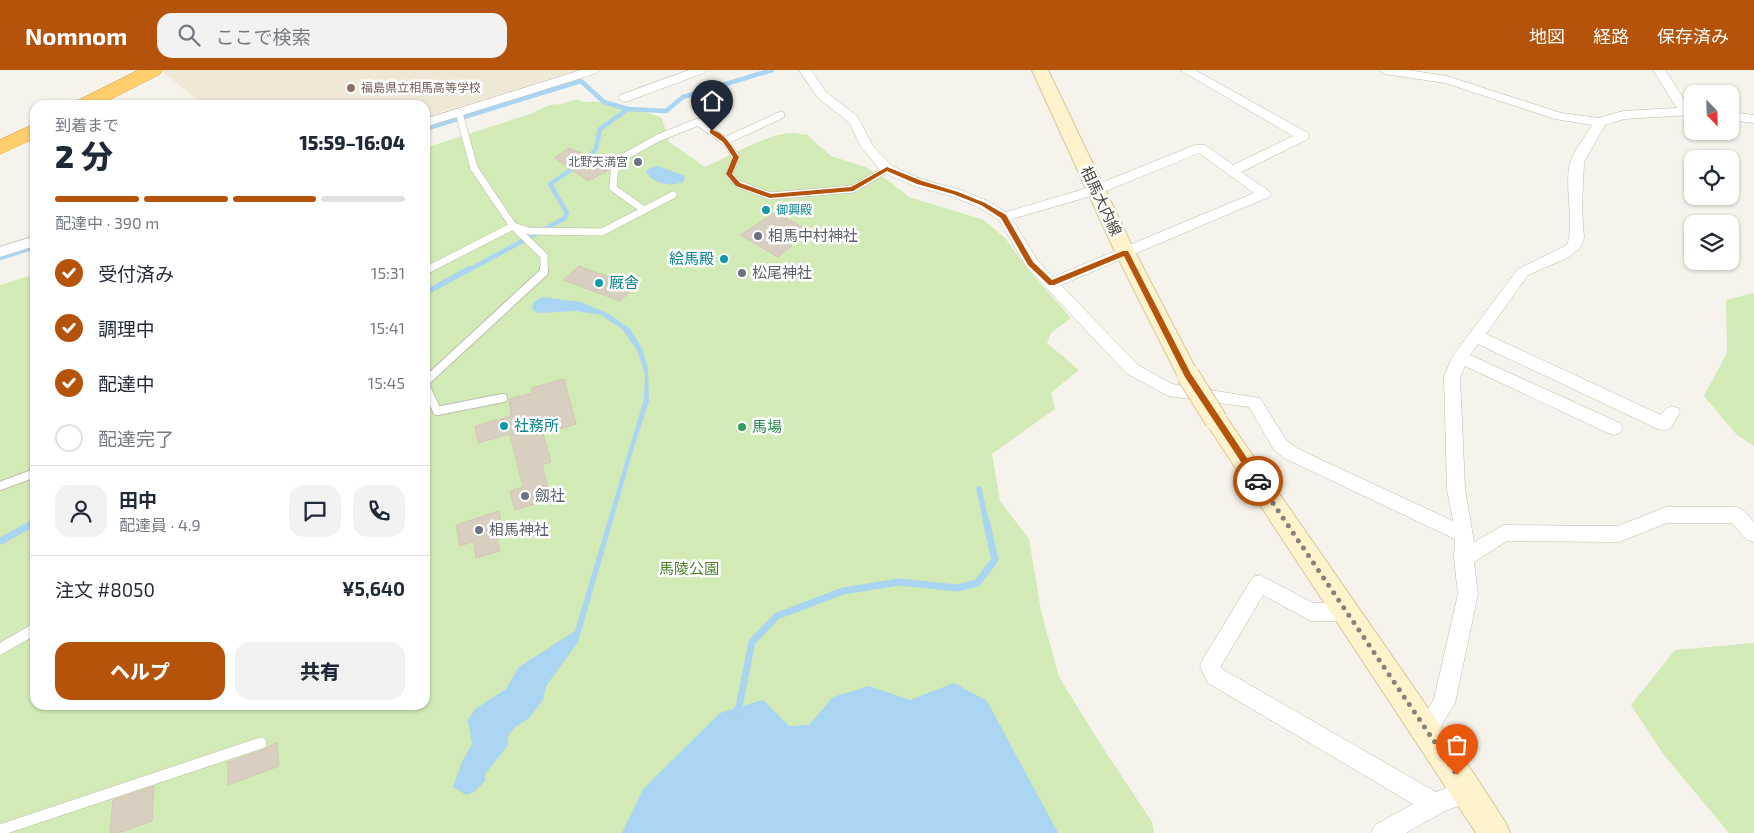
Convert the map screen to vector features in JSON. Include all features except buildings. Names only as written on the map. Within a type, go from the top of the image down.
[{"type":"highway","points":[[94,100],[152,70]]},
{"type":"highway","points":[[0,148],[30,133]]},
{"type":"main road","name":"相馬大内線","points":[[1040,70],[1125,252],[1188,375],[1216,420],[1467,790],[1494,833]]},
{"type":"street","points":[[430,122],[593,70]]},
{"type":"street","points":[[624,98],[698,70]]},
{"type":"street","points":[[805,70],[822,95],[854,120],[867,147],[887,169],[919,183],[956,193],[983,204],[1004,216],[1030,263],[1132,369],[1168,390],[1254,402],[1280,445],[1292,454],[1465,536]]},
{"type":"street","points":[[1186,70],[1303,136],[1232,172]]},
{"type":"street","points":[[1385,70],[1447,80],[1559,116],[1600,122],[1623,115],[1684,111]]},
{"type":"street","points":[[1659,70],[1684,105]]},
{"type":"street","points":[[1739,117],[1754,119]]},
{"type":"street","points":[[1426,730],[1444,703],[1468,594],[1464,558],[1465,536],[1456,489],[1452,377],[1460,357],[1523,272],[1562,255],[1573,248],[1577,238],[1575,208],[1577,162],[1600,122]]},
{"type":"street","points":[[1004,216],[1096,190],[1200,148],[1264,194],[1051,284]]},
{"type":"street","points":[[0,252],[30,243]]},
{"type":"street","points":[[1476,336],[1664,424],[1672,412]]},
{"type":"street","points":[[1460,357],[1614,428]]},
{"type":"street","points":[[1464,558],[1504,533],[1619,534],[1666,515],[1736,515],[1754,534]]},
{"type":"street","points":[[1347,612],[1311,612],[1260,583],[1210,666],[1215,676],[1435,804]]},
{"type":"street","points":[[1383,833],[1435,804],[1467,790]]},
{"type":"lane","points":[[430,379],[499,312],[544,272],[544,256],[512,226],[474,168],[459,113]]},
{"type":"lane","points":[[725,141],[782,116]]},
{"type":"lane","points":[[644,210],[613,188],[615,162],[658,138],[698,122],[725,141],[736,157],[729,174],[738,184],[770,196],[853,189],[887,169]]},
{"type":"lane","points":[[430,268],[512,226],[529,231],[602,232],[673,195]]},
{"type":"lane","points":[[430,395],[437,411],[502,398]]},
{"type":"lane","points":[[0,486],[30,475]]},
{"type":"lane","points":[[0,649],[30,632]]},
{"type":"lane","points":[[0,830],[5,826],[261,743]]},
{"type":"shaded area","name":"福島県立相馬高等学校","points":[[578,70],[430,115],[430,100],[198,100],[162,71]]},
{"type":"green space","name":"馬陵公園","points":[[577,99],[585,102],[600,102],[639,110],[662,118],[669,142],[705,167],[768,138],[782,134],[806,134],[831,156],[865,167],[886,179],[909,197],[984,220],[1005,238],[1031,273],[1071,318],[1051,333],[1047,343],[1079,370],[1051,393],[1055,409],[992,454],[1000,501],[1029,539],[1041,611],[1059,677],[1152,822],[1154,833],[0,833],[0,285],[30,276],[30,710],[430,710],[430,146],[530,114],[549,105],[561,104]]},
{"type":"green space","points":[[1754,293],[1754,446],[1737,435],[1704,396],[1727,353],[1726,300]]},
{"type":"green space","points":[[1754,643],[1754,833],[1729,833],[1664,755],[1631,705],[1675,650]]},
{"type":"water","points":[[658,166],[685,176],[684,181],[674,184],[658,182],[646,172],[650,168]]},
{"type":"water","points":[[542,297],[581,302],[609,314],[630,329],[642,348],[648,368],[649,401],[578,642],[546,686],[543,700],[529,718],[514,728],[508,736],[508,745],[485,774],[485,781],[474,792],[466,795],[453,787],[462,762],[472,744],[468,720],[475,709],[506,689],[519,667],[575,631],[644,399],[645,374],[637,350],[622,329],[601,315],[576,311],[538,313],[532,309],[534,302]]},
{"type":"water","points":[[954,683],[987,701],[1058,833],[622,833],[643,789],[720,713],[763,700],[789,726],[809,725],[833,697],[869,686],[910,700]]},
{"type":"waterway","points":[[628,109],[666,111],[683,97],[772,70]]},
{"type":"waterway","points":[[430,127],[581,81],[604,102],[628,109]]},
{"type":"waterway","points":[[586,160],[596,149],[600,129],[628,109]]},
{"type":"waterway","points":[[467,271],[565,218],[567,213],[550,184],[578,165]]},
{"type":"waterway","points":[[0,258],[30,249]]},
{"type":"waterway","points":[[430,290],[469,269]]},
{"type":"waterway","points":[[979,489],[986,521]]},
{"type":"waterway","points":[[735,713],[739,707],[752,642],[777,616],[843,591],[899,582],[957,588],[977,583],[995,560],[986,520]]},
{"type":"waterway","points":[[1,541],[30,525]]},
{"type":"way so far","points":[[1258,481],[1457,775]]},
{"type":"place","name":"福島県立相馬高等学校","points":[[351,88]]},
{"type":"place","name":"北野天満宮","points":[[638,162]]},
{"type":"place","name":"御興殿","points":[[766,210]]},
{"type":"place","name":"相馬中村神社","points":[[758,236]]},
{"type":"place","name":"絵馬殿","points":[[724,259]]},
{"type":"place","name":"松尾神社","points":[[742,273]]},
{"type":"place","name":"厩舎","points":[[599,283]]},
{"type":"place","name":"社務所","points":[[504,426]]},
{"type":"place","name":"馬場","points":[[742,427]]},
{"type":"place","name":"劔社","points":[[525,496]]},
{"type":"place","name":"相馬神社","points":[[479,530]]},
{"type":"route","points":[[712,131],[725,141],[736,157],[729,174],[738,184],[770,196],[853,189],[887,169],[919,183],[956,193],[983,204],[1004,216],[1030,263],[1051,284],[1125,252],[1188,375],[1258,481]]}]
